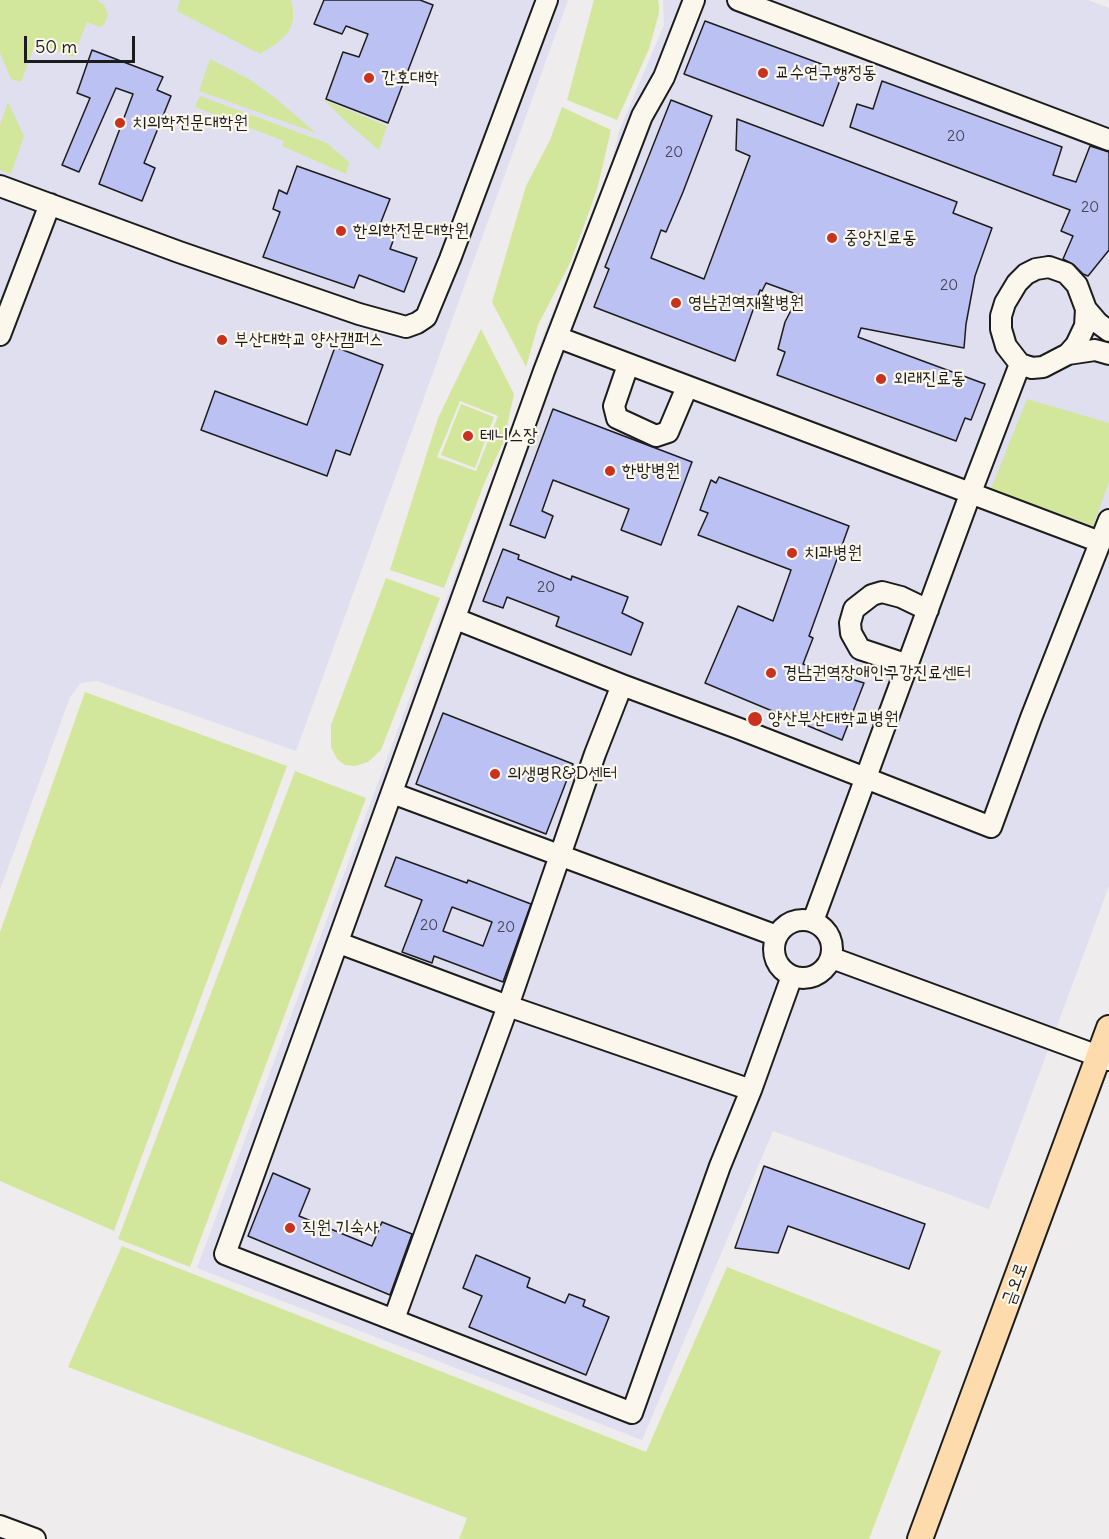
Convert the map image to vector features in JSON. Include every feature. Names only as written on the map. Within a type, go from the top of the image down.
[{"type":"main road","name":"금오로","points":[[920,1539],[1104,1058],[1109,1028]]},
{"type":"street","points":[[0,186],[359,314],[406,327],[426,317],[547,0]]},
{"type":"street","points":[[694,0],[664,77],[642,116],[557,338],[225,1254],[632,1413],[720,1166],[751,1090],[792,976]]},
{"type":"street","points":[[738,0],[1109,140]]},
{"type":"street","points":[[0,335],[50,204]]},
{"type":"street","points":[[1086,309],[1085,326],[1076,345],[1068,354],[1044,367],[1032,368],[1020,364],[1006,346],[1001,329],[1001,316],[1011,292],[1026,274],[1036,269],[1049,267],[1066,273],[1077,285],[1086,309],[1098,323],[1109,331]]},
{"type":"street","points":[[557,338],[1100,542]]},
{"type":"street","points":[[1068,354],[1095,350],[1109,354]]},
{"type":"street","points":[[813,921],[1020,364]]},
{"type":"street","points":[[628,365],[614,406],[617,418],[656,436],[668,432],[687,387]]},
{"type":"street","points":[[456,619],[991,827],[1109,520]]},
{"type":"street","points":[[908,665],[860,649],[851,633],[850,623],[854,609],[872,595],[882,592],[900,597],[928,610]]},
{"type":"street","points":[[394,1319],[622,685]]},
{"type":"street","points":[[392,794],[777,936]]},
{"type":"street","points":[[796,920],[813,921],[828,932],[832,940],[832,958],[820,974],[811,978],[792,976],[784,971],[774,955],[777,936],[782,928],[796,920]]},
{"type":"street","points":[[339,943],[508,1006],[751,1090]]},
{"type":"street","points":[[832,958],[1104,1058]]},
{"type":"street","points":[[0,1526],[35,1539]]},
{"type":"shaded area","name":"부산대학교 양산캠퍼스","points":[[0,0],[568,0],[296,751],[97,681],[81,683],[70,697],[0,890]]},
{"type":"shaded area","name":"양산부산대학교병원","points":[[663,0],[1088,0],[1109,8],[1109,886],[989,1209],[773,1131],[642,1440],[197,1268],[464,552],[503,456],[541,341],[586,242],[608,179],[619,131],[664,25]]},
{"type":"green space","points":[[0,0],[97,0],[104,5],[108,14],[104,25],[99,27],[87,22],[73,57],[36,42],[21,82],[11,79],[0,53]]},
{"type":"green space","points":[[180,0],[291,0],[293,21],[288,33],[260,54],[177,11]]},
{"type":"green space","points":[[594,0],[658,0],[659,4],[659,13],[649,49],[617,120],[567,100]]},
{"type":"green space","points":[[210,59],[249,79],[316,133],[199,91]]},
{"type":"green space","points":[[200,96],[327,143],[349,162],[346,174],[282,146],[284,141],[195,107]]},
{"type":"green space","points":[[324,100],[387,126],[379,150],[344,120]]},
{"type":"green space","points":[[8,102],[24,136],[11,174],[0,170],[0,125]]},
{"type":"green space","points":[[562,107],[611,130],[598,186],[588,215],[570,263],[538,325],[526,367],[492,302],[526,186],[550,140]]},
{"type":"green space","points":[[481,329],[514,394],[504,441],[486,479],[444,588],[390,570],[438,418]],"holes":[[[460,401],[498,416],[476,471],[437,457]]]},
{"type":"green space","points":[[1027,399],[1109,423],[1109,482],[1093,526],[991,489]]},
{"type":"green space","name":"테니스장","points":[[461,404],[494,417],[475,468],[441,455]]},
{"type":"green space","points":[[386,578],[440,598],[381,750],[368,762],[355,766],[345,765],[337,759],[331,747],[331,725]]},
{"type":"green space","points":[[85,692],[287,766],[114,1231],[0,1181],[0,932]]},
{"type":"green space","points":[[295,771],[366,798],[190,1267],[118,1239]]},
{"type":"green space","points":[[122,1246],[646,1452],[727,1267],[941,1351],[869,1539],[459,1539],[467,1518],[68,1367]]},
{"type":"building","name":"간호대학","points":[[324,0],[420,0],[433,5],[388,123],[326,99],[343,52],[359,57],[368,34],[346,26],[342,34],[314,24]]},
{"type":"building","name":"교수연구행정동","points":[[705,21],[843,72],[823,126],[684,74]]},
{"type":"building","name":"치의학전문대학원","points":[[92,50],[163,77],[157,90],[171,96],[144,163],[155,168],[142,201],[99,184],[133,94],[116,88],[79,172],[62,165],[90,98],[77,93]]},
{"type":"building","points":[[882,81],[1062,147],[1053,175],[1076,182],[1090,146],[1109,152],[1109,250],[1088,276],[1063,259],[1073,236],[1061,231],[1070,210],[850,127],[857,104],[873,109]]},
{"type":"building","points":[[671,100],[712,116],[666,232],[661,230],[651,258],[704,279],[750,156],[736,150],[737,119],[957,202],[953,213],[992,228],[975,276],[964,348],[861,328],[858,337],[985,384],[971,420],[965,418],[956,441],[777,375],[785,352],[778,349],[785,322],[799,295],[766,283],[762,291],[760,290],[735,361],[594,307],[609,269],[605,267]]},
{"type":"building","name":"한의학전문대학원","points":[[297,166],[390,199],[379,227],[396,233],[390,249],[417,258],[404,292],[359,275],[354,288],[263,257],[280,212],[273,209],[279,190],[287,194]]},
{"type":"building","points":[[335,347],[383,365],[350,455],[336,450],[327,476],[201,430],[215,391],[307,425]]},
{"type":"building","name":"한방병원","points":[[553,409],[692,462],[661,545],[621,530],[629,509],[553,480],[542,511],[553,516],[545,538],[510,525]]},
{"type":"building","points":[[719,477],[849,526],[809,636],[813,638],[803,664],[864,683],[842,740],[705,683],[738,606],[773,621],[791,570],[698,535],[708,513],[700,510],[711,480],[716,483]]},
{"type":"building","points":[[503,549],[519,555],[518,559],[571,580],[572,576],[628,597],[622,613],[643,623],[631,655],[556,626],[559,617],[507,597],[503,608],[483,601]]},
{"type":"building","name":"의생명R&D센터","points":[[443,713],[573,764],[546,834],[416,784]]},
{"type":"building","points":[[396,857],[467,883],[468,880],[531,904],[503,982],[434,956],[432,963],[402,952],[422,900],[385,886]],"holes":[[[452,907],[492,922],[483,946],[443,931]]]},
{"type":"building","points":[[764,1166],[925,1224],[909,1269],[788,1226],[778,1253],[735,1248]]},
{"type":"building","name":"직원 기숙사","points":[[273,1173],[310,1189],[299,1216],[372,1246],[382,1222],[412,1234],[390,1295],[248,1236]]},
{"type":"building","points":[[476,1255],[530,1278],[527,1287],[565,1303],[569,1294],[585,1300],[583,1306],[609,1317],[586,1375],[469,1327],[482,1296],[463,1288]]},
{"type":"place","name":"교수연구행정동","points":[[763,73]]},
{"type":"place","name":"간호대학","points":[[369,78]]},
{"type":"place","name":"치의학전문대학원","points":[[120,123]]},
{"type":"place","name":"한의학전문대학원","points":[[341,231]]},
{"type":"place","name":"중앙진료동","points":[[832,238]]},
{"type":"place","name":"영남권역재활병원","points":[[676,303]]},
{"type":"place","name":"부산대학교 양산캠퍼스","points":[[222,340]]},
{"type":"place","name":"외래진료동","points":[[881,379]]},
{"type":"place","name":"테니스장","points":[[468,436]]},
{"type":"place","name":"한방병원","points":[[610,471]]},
{"type":"place","name":"치과병원","points":[[792,553]]},
{"type":"place","name":"경남권역장애인구강진료센터","points":[[771,673]]},
{"type":"place","name":"양산부산대학교병원","points":[[755,719]]},
{"type":"place","name":"의생명R&D센터","points":[[495,774]]},
{"type":"place","name":"직원 기숙사","points":[[290,1228]]}]
